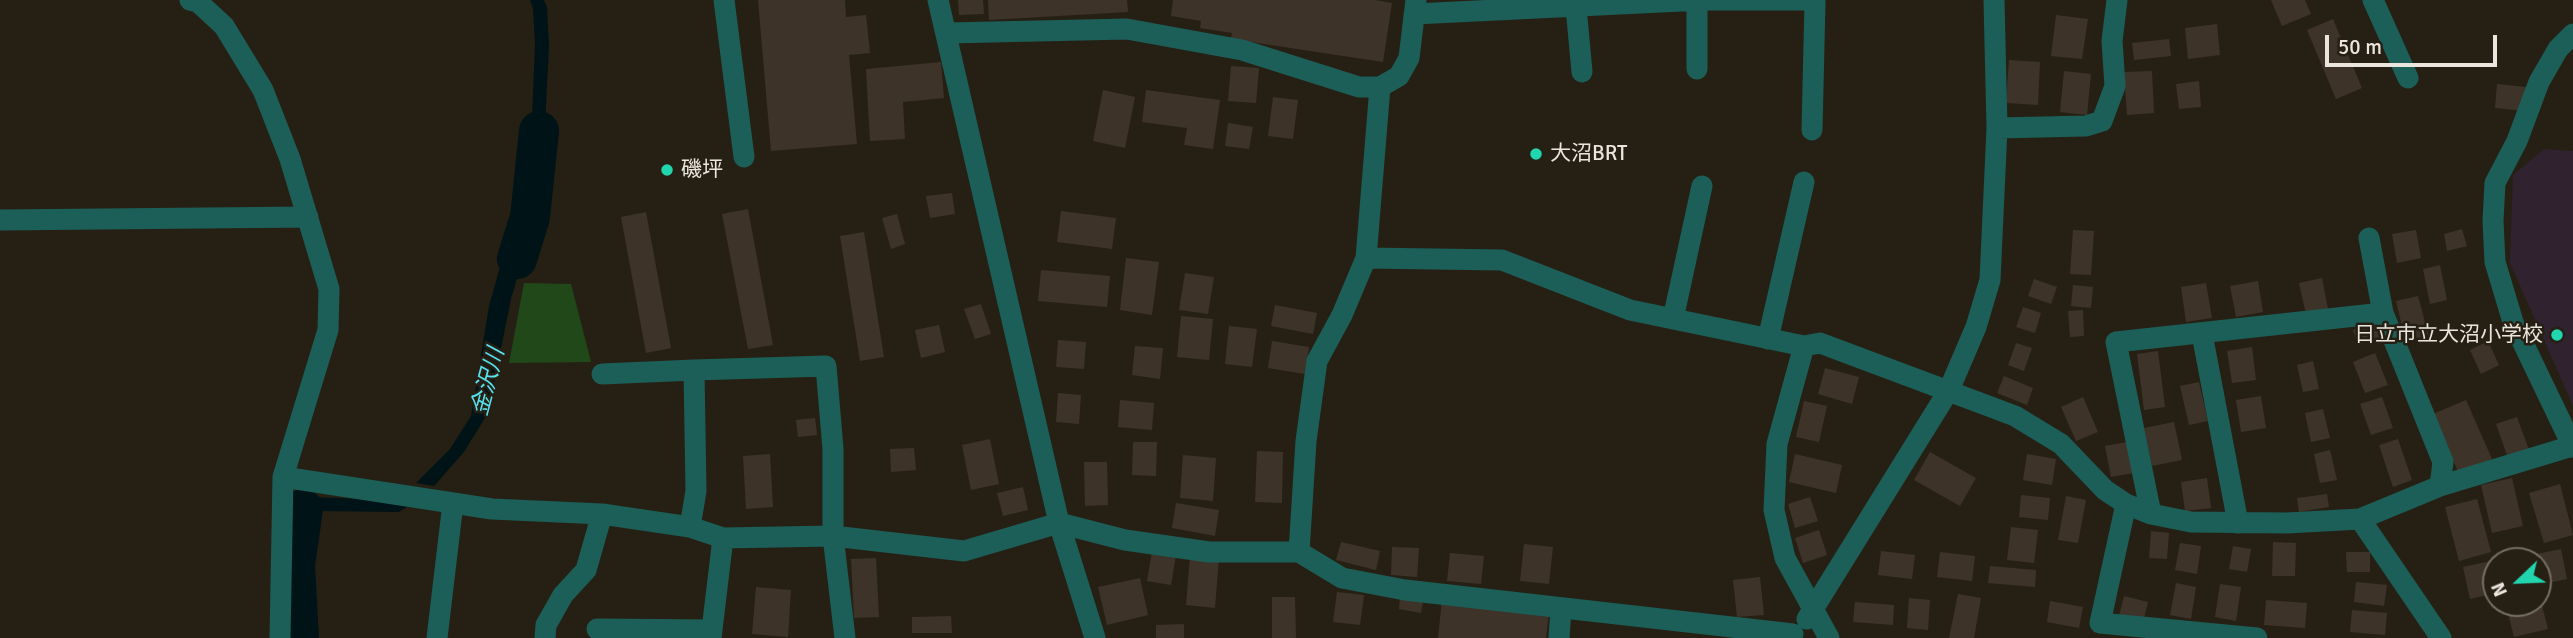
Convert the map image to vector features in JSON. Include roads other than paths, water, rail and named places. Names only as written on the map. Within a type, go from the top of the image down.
[{"type":"street","points":[[190,0],[198,2],[224,26],[263,90],[309,217],[330,289],[328,330],[283,477],[281,638]]},
{"type":"street","points":[[724,0],[744,157]]},
{"type":"street","points":[[938,0],[1059,523],[1095,638]]},
{"type":"street","points":[[283,477],[492,509],[602,514],[691,527],[723,538],[833,536],[964,551],[1059,523],[1125,540],[1209,552],[1299,552],[1342,578],[1405,590],[1793,636],[1813,612],[1950,390],[1976,327],[1990,280],[1997,128],[1994,0]]},
{"type":"street","points":[[1997,128],[2086,126],[2102,121],[2115,86],[2112,41],[2117,0]]},
{"type":"street","points":[[2373,0],[2407,78]]},
{"type":"street","points":[[947,33],[1127,29],[1242,50],[1359,87],[1380,88],[1399,76],[1409,58],[1415,7],[1576,7],[1697,1],[1815,1],[1812,131]]},
{"type":"street","points":[[1697,1],[1697,69]]},
{"type":"street","points":[[1576,7],[1582,72]]},
{"type":"street","points":[[1366,258],[1502,260],[1630,310],[1804,346],[1820,344],[2015,416],[2060,444],[2105,490],[2151,514],[2192,522],[2360,519],[2440,486],[2573,446],[2513,322],[2495,262],[2493,221],[2495,183],[2517,141],[2539,82],[2558,49],[2573,34]]},
{"type":"street","points":[[1299,552],[1306,441],[1317,361],[1342,315],[1366,258],[1380,88]]},
{"type":"street","points":[[1768,339],[1804,182]]},
{"type":"street","points":[[1673,319],[1702,186]]},
{"type":"street","points":[[0,220],[309,217]]},
{"type":"street","points":[[2369,238],[2383,313],[2443,463],[2440,486]]},
{"type":"street","points":[[2151,514],[2116,342],[2383,313]]},
{"type":"street","points":[[2202,334],[2238,523]]},
{"type":"street","points":[[1804,346],[1777,444],[1774,510],[1785,558],[1829,638]]},
{"type":"street","points":[[602,374],[826,366],[833,449],[833,536],[845,638]]},
{"type":"street","points":[[691,527],[696,491],[694,370]]},
{"type":"street","points":[[437,638],[453,503]]},
{"type":"street","points":[[2126,503],[2099,631],[2257,638]]},
{"type":"street","points":[[545,638],[545,625],[563,595],[586,570],[602,514]]},
{"type":"street","points":[[2360,519],[2441,638]]},
{"type":"street","points":[[597,629],[711,634],[723,538]]},
{"type":"street","points":[[1559,638],[1561,608]]},
{"type":"water","points":[[530,0],[544,0],[547,7],[549,46],[542,185],[529,186],[535,45]]},
{"type":"water","points":[[539,205],[511,299],[488,413],[464,452],[434,486],[416,483],[450,449],[471,416],[489,306],[516,210]]},
{"type":"water","points":[[311,497],[389,500],[411,504],[399,512],[314,511],[307,521],[311,638],[298,638],[294,530],[300,500]]},
{"type":"waterway","name":"金沢川","points":[[517,259],[530,217],[539,131]]},
{"type":"waterway","name":"金沢川","points":[[299,638],[295,565],[303,509]]},
{"type":"place","name":"大沼BRT","points":[[1536,154]]},
{"type":"place","name":"磯坪","points":[[667,170]]},
{"type":"place","name":"日立市立大沼小学校","points":[[2557,335]]}]
